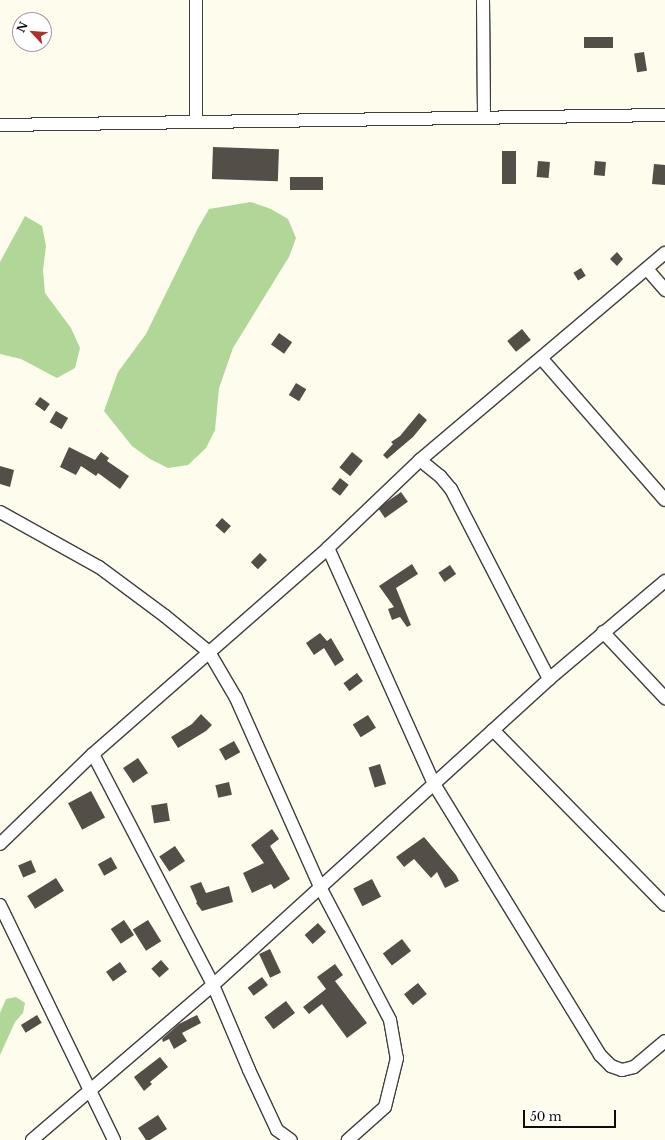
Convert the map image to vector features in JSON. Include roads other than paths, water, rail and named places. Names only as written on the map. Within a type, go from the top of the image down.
[{"type":"street","points":[[196,0],[196,122]]},
{"type":"street","points":[[483,0],[484,118]]},
{"type":"street","points":[[0,125],[665,115]]},
{"type":"street","points":[[0,844],[93,754],[328,548],[420,460],[542,359],[665,253]]},
{"type":"street","points":[[647,269],[665,290]]},
{"type":"street","points":[[542,359],[665,500]]},
{"type":"street","points":[[420,460],[440,476],[451,489],[549,679]]},
{"type":"street","points":[[0,512],[98,567],[165,616],[210,652],[236,698],[320,887],[390,1020],[397,1058],[385,1107],[348,1140]]},
{"type":"street","points":[[328,548],[434,784],[600,1055],[611,1066],[622,1070],[634,1067],[665,1041]]},
{"type":"street","points":[[32,1140],[90,1089],[214,985],[549,679],[665,581]]},
{"type":"street","points":[[603,632],[665,698]]},
{"type":"street","points":[[493,730],[665,905]]},
{"type":"street","points":[[93,754],[214,985],[248,1070],[277,1130],[291,1140]]},
{"type":"street","points":[[0,905],[114,1140]]}]
